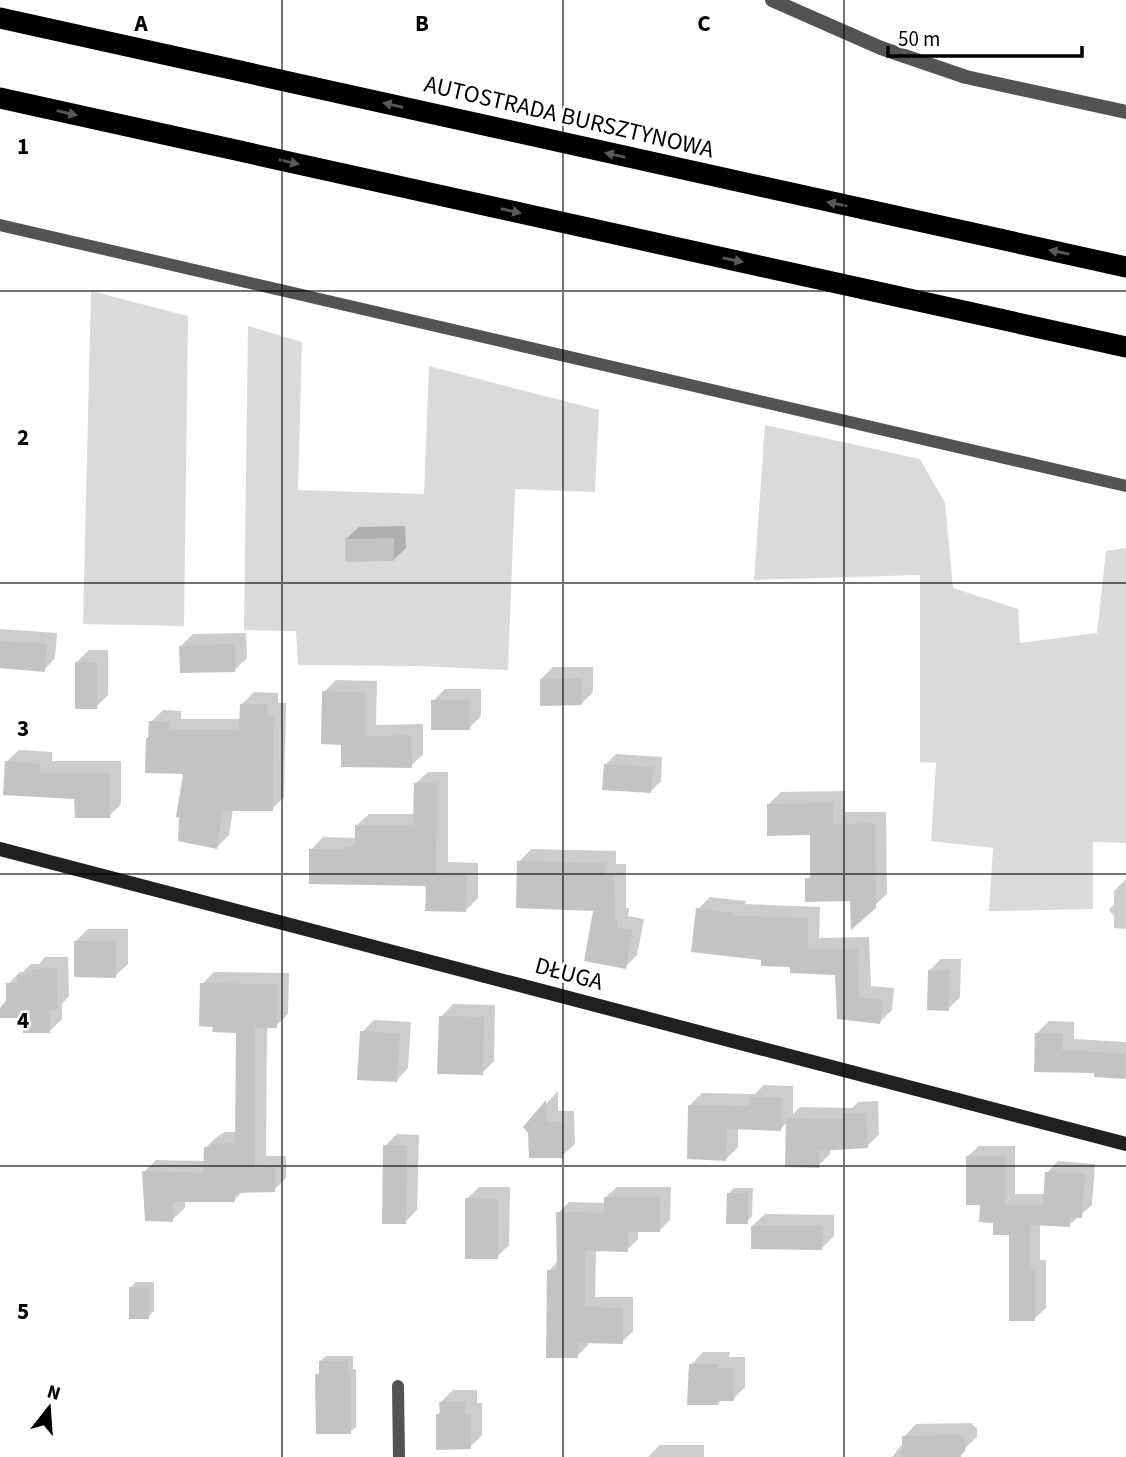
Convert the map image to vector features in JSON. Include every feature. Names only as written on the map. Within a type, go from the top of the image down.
[{"type":"highway","name":"AUTOSTRADA BURSZTYNOWA","points":[[0,18],[1126,267]]},
{"type":"highway","points":[[0,98],[1126,346]]},
{"type":"street","points":[[772,0],[881,48],[966,77],[1126,112]]},
{"type":"street","name":"DŁUGA","points":[[0,849],[1126,1144]]},
{"type":"lane","points":[[0,225],[1126,486]]},
{"type":"lane","points":[[398,1386],[399,1457]]},
{"type":"shaded area","points":[[91,291],[188,316],[184,626],[83,624]]},
{"type":"shaded area","points":[[248,326],[302,342],[298,490],[424,494],[429,366],[599,410],[595,492],[515,489],[508,670],[298,665],[296,631],[244,630]]},
{"type":"shaded area","points":[[765,425],[920,459],[945,503],[953,588],[1018,609],[1020,643],[1097,633],[1106,551],[1126,548],[1126,843],[1093,842],[1093,909],[989,911],[993,848],[931,841],[936,763],[920,762],[920,575],[754,580]]},
{"type":"building","points":[[394,538],[394,561],[345,562],[345,539]]},
{"type":"building","points":[[0,641],[47,644],[45,672],[0,668]]},
{"type":"building","points":[[235,644],[235,672],[180,673],[179,646]]},
{"type":"building","points":[[75,662],[97,662],[97,709],[75,709]]},
{"type":"building","points":[[582,678],[582,705],[540,706],[540,679]]},
{"type":"building","points":[[322,691],[366,693],[365,736],[411,735],[412,768],[341,767],[341,745],[321,744]]},
{"type":"building","points":[[431,700],[469,700],[470,730],[431,730]]},
{"type":"building","points":[[240,704],[267,704],[267,715],[274,715],[273,811],[223,811],[217,849],[178,841],[179,818],[176,817],[183,774],[145,773],[149,721],[169,722],[169,730],[239,730]]},
{"type":"building","points":[[5,761],[41,764],[40,773],[110,773],[110,818],[75,818],[74,799],[3,795]]},
{"type":"building","points":[[604,764],[653,767],[651,793],[602,790]]},
{"type":"building","points":[[414,783],[437,783],[436,874],[467,875],[466,912],[425,911],[426,886],[309,884],[309,849],[345,849],[355,846],[355,825],[413,825]]},
{"type":"building","points":[[833,803],[833,824],[875,823],[876,908],[851,930],[850,901],[805,902],[805,878],[810,879],[810,835],[767,836],[767,804]]},
{"type":"building","points":[[517,861],[605,863],[605,875],[614,875],[617,928],[633,930],[626,969],[584,961],[593,911],[516,908]]},
{"type":"building","points":[[696,908],[735,913],[734,916],[808,918],[808,949],[858,949],[859,997],[883,1000],[880,1024],[837,1019],[835,975],[790,973],[790,967],[761,966],[761,960],[691,952]]},
{"type":"building","points":[[74,941],[116,941],[116,978],[74,977]]},
{"type":"building","points":[[57,968],[58,1010],[50,1010],[50,1033],[23,1033],[23,1018],[0,1018],[0,1008],[6,1001],[6,983],[17,983],[17,975],[32,975],[32,969]]},
{"type":"building","points":[[928,970],[949,971],[949,1011],[927,1010]]},
{"type":"building","points":[[200,983],[277,984],[277,1028],[255,1028],[255,1168],[275,1167],[275,1192],[235,1193],[235,1202],[173,1202],[173,1222],[145,1221],[142,1171],[203,1173],[204,1147],[235,1143],[236,1033],[212,1032],[213,1027],[199,1026]]},
{"type":"building","points":[[439,1016],[484,1017],[483,1075],[437,1074]]},
{"type":"building","points":[[360,1031],[400,1034],[397,1082],[357,1080]]},
{"type":"building","points":[[1035,1033],[1063,1033],[1062,1050],[1126,1054],[1126,1079],[1094,1077],[1094,1073],[1034,1072]]},
{"type":"building","points":[[750,1097],[782,1097],[781,1131],[727,1129],[726,1161],[687,1159],[688,1105],[750,1106]]},
{"type":"building","points":[[546,1100],[547,1122],[563,1122],[563,1158],[529,1158],[528,1133],[523,1127]]},
{"type":"building","points":[[866,1113],[868,1148],[819,1151],[819,1168],[785,1167],[786,1118],[844,1119],[844,1114]]},
{"type":"building","points":[[383,1145],[407,1146],[406,1224],[382,1224]]},
{"type":"building","points":[[966,1156],[1005,1156],[1005,1205],[966,1205]]},
{"type":"building","points":[[1045,1172],[1085,1174],[1082,1218],[1070,1217],[1070,1227],[1030,1225],[1030,1270],[1035,1270],[1035,1321],[1009,1321],[1009,1235],[993,1235],[993,1223],[979,1222],[980,1205],[1043,1205]]},
{"type":"building","points":[[727,1193],[748,1193],[748,1224],[726,1224]]},
{"type":"building","points":[[604,1197],[660,1197],[660,1232],[628,1232],[628,1252],[585,1251],[585,1307],[623,1308],[623,1344],[578,1343],[578,1358],[546,1358],[547,1270],[557,1270],[556,1212],[604,1213]]},
{"type":"building","points":[[465,1198],[498,1199],[498,1259],[465,1259]]},
{"type":"building","points":[[751,1226],[823,1226],[822,1250],[751,1249]]},
{"type":"building","points":[[129,1287],[149,1287],[149,1319],[129,1319]]},
{"type":"building","points":[[319,1361],[348,1361],[348,1374],[351,1374],[351,1434],[316,1434],[315,1374],[319,1374]]},
{"type":"building","points":[[689,1364],[718,1364],[718,1368],[733,1368],[734,1401],[718,1401],[719,1405],[687,1405]]},
{"type":"building","points":[[439,1402],[466,1402],[465,1415],[471,1414],[471,1449],[436,1450],[436,1414],[440,1414]]},
{"type":"building","points":[[959,1435],[965,1441],[965,1451],[959,1457],[902,1457],[902,1436]]}]
